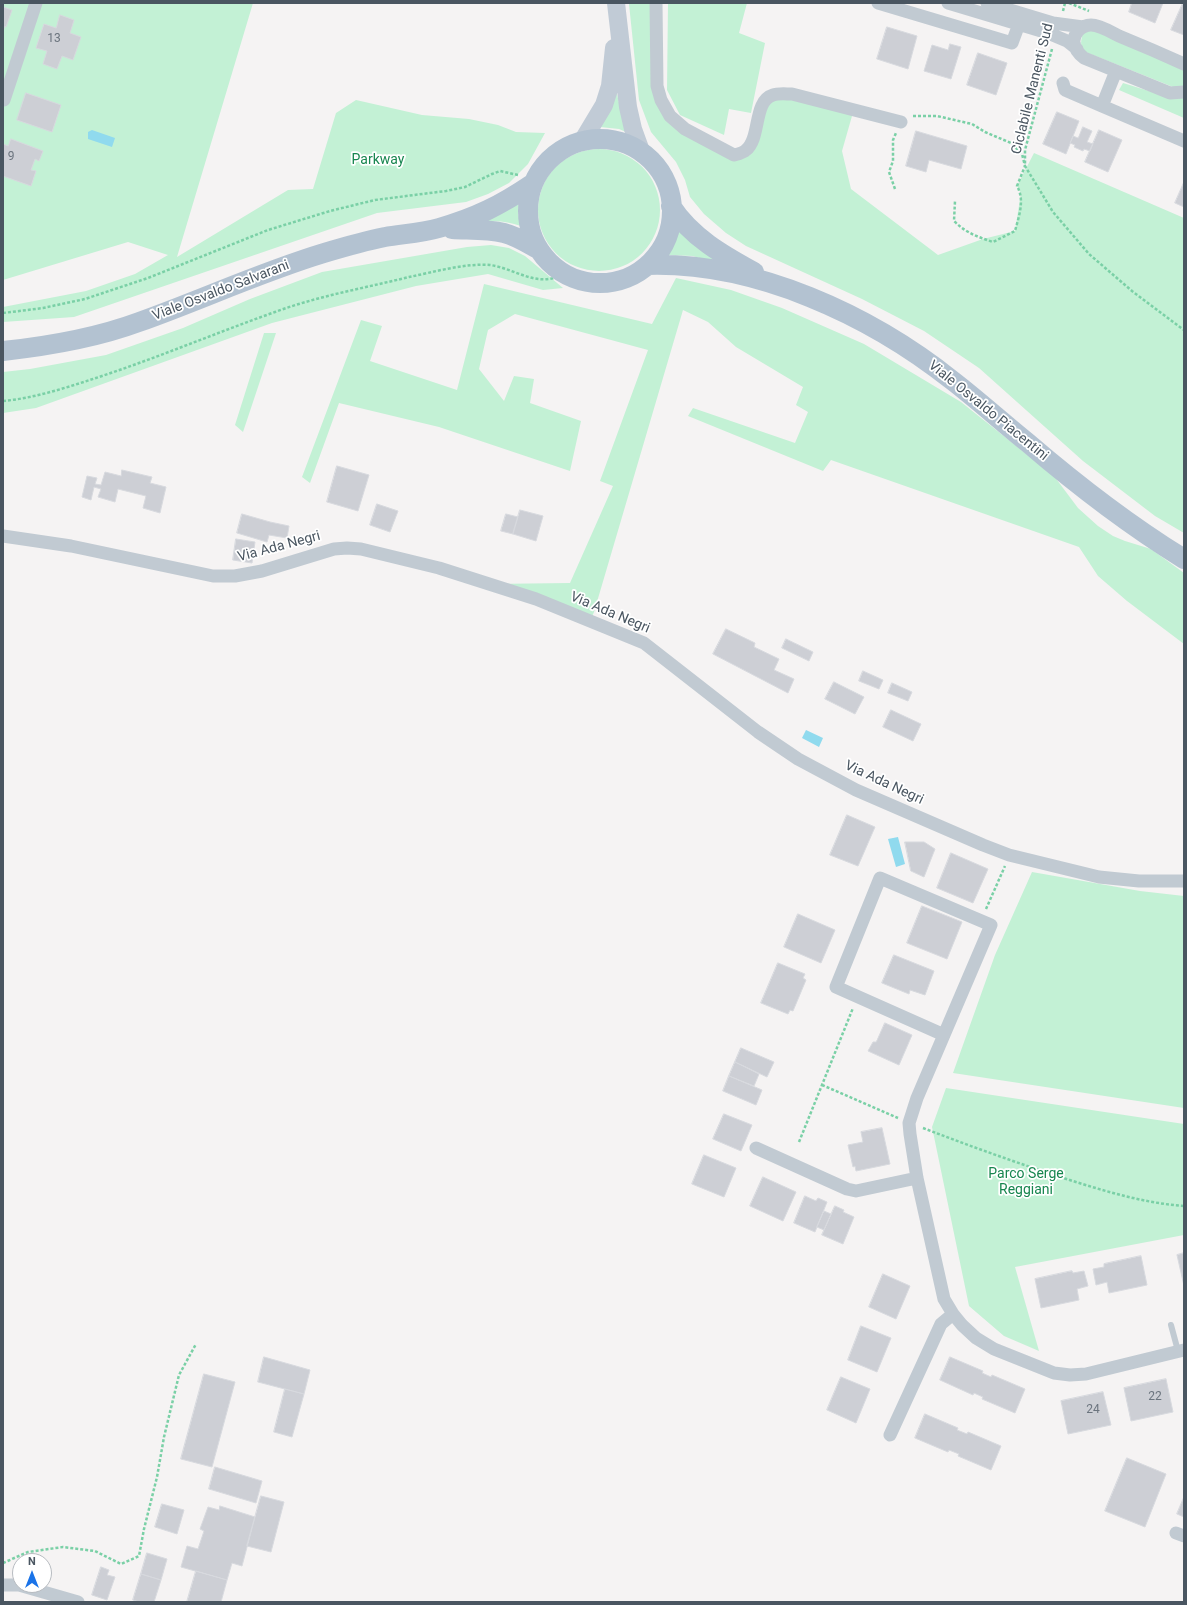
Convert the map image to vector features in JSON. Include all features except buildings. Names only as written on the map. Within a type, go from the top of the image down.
[{"type":"main road","name":"Viale Osvaldo Piacentini","points":[[583,140],[604,105],[610,86],[617,11]]},
{"type":"main road","name":"Viale Osvaldo Piacentini","points":[[617,11],[628,107],[633,129],[641,151]]},
{"type":"main road","name":"Viale Osvaldo Piacentini","points":[[598,138],[613,139],[628,144],[641,151],[659,169],[666,181],[670,193],[672,217],[667,238],[659,252],[637,273],[625,279],[612,282],[585,282],[572,278],[560,271],[548,261],[538,249],[530,234],[527,217],[528,200],[533,181],[543,165],[554,154],[568,145],[583,140],[598,138]]},
{"type":"main road","name":"Viale Osvaldo Salvarani","points":[[3,351],[49,345],[138,323],[271,271],[323,254],[384,238],[438,228],[474,217],[503,203],[533,181]]},
{"type":"main road","name":"Viale Osvaldo Piacentini","points":[[672,206],[676,213],[695,234],[718,252],[778,286]]},
{"type":"main road","name":"Viale Osvaldo Salvarani","points":[[438,228],[482,230],[505,233],[538,249]]},
{"type":"main road","name":"Viale Osvaldo Piacentini","points":[[648,264],[674,264],[701,267],[778,286],[813,298],[860,321],[922,358],[953,380],[1029,444],[1124,520],[1184,559]]},
{"type":"street","points":[[4,100],[36,3]]},
{"type":"street","points":[[656,3],[657,86],[670,116],[685,130],[734,155],[746,150],[754,138],[760,111],[766,98],[773,94],[792,94],[901,122]]},
{"type":"street","points":[[878,3],[1012,43],[1019,24]]},
{"type":"street","points":[[948,3],[1048,33],[1066,42],[1084,58],[1116,72],[1170,94],[1184,92]]},
{"type":"street","points":[[987,3],[1053,23],[1083,27],[1090,25],[1106,30],[1184,64]]},
{"type":"street","points":[[1076,50],[1074,42],[1076,34],[1083,27]]},
{"type":"street","points":[[1102,106],[1116,72]]},
{"type":"street","points":[[1063,83],[1065,90],[1184,142]]},
{"type":"street","name":"Via Ada Negri","points":[[3,536],[71,546],[213,576],[235,576],[262,570],[334,549],[347,548],[361,548],[439,568],[536,598],[644,643],[758,732],[798,758],[856,790],[983,845],[1009,855],[1099,877],[1139,881],[1184,881]]},
{"type":"street","points":[[944,1034],[836,987],[880,878],[991,925],[917,1098],[909,1123],[917,1178],[944,1299],[953,1314],[976,1338],[994,1349],[1054,1373],[1070,1375],[1086,1374],[1181,1350]]},
{"type":"street","points":[[756,1148],[848,1189],[856,1191],[917,1178]]},
{"type":"street","points":[[890,1436],[941,1324],[953,1314]]},
{"type":"street","points":[[3,1585],[19,1585],[78,1602]]},
{"type":"lane","points":[[1171,1325],[1181,1350]]},
{"type":"path","name":"Ciclabile Manenti Sud","points":[[1060,24],[1065,3]]},
{"type":"path","name":"Ciclabile Manenti Sud","points":[[1055,37],[1025,150],[1025,166],[1053,212],[1089,254],[1132,291],[1184,330]]},
{"type":"path","points":[[895,189],[889,172],[893,161],[893,140],[901,122],[913,116],[938,116],[972,124],[1011,144],[1022,154],[1025,166],[1017,186],[1021,193],[1021,209],[1015,231],[993,242],[970,234],[954,221],[955,201]]},
{"type":"path","points":[[3,313],[43,308],[85,299],[148,278],[268,230],[330,211],[375,200],[446,191],[465,187],[500,171],[533,181]]},
{"type":"path","points":[[3,401],[29,397],[146,361],[290,307],[317,299],[410,277],[442,270],[490,265],[537,279],[554,278],[560,271]]},
{"type":"path","points":[[981,921],[1009,855]]},
{"type":"path","points":[[799,1142],[858,996]]},
{"type":"path","points":[[822,1085],[909,1123],[1006,1159],[1089,1186],[1164,1204],[1184,1206]]},
{"type":"path","points":[[3,1564],[28,1552],[63,1547],[95,1551],[121,1564],[139,1556],[144,1528],[157,1477],[164,1437],[179,1375],[196,1344]]},
{"type":"green space","name":"Parkway","points":[[3,3],[253,3],[177,257],[288,190],[313,189],[336,113],[356,100],[422,115],[469,119],[498,125],[516,132],[545,133],[528,164],[509,183],[488,194],[466,202],[377,213],[74,317],[3,322],[3,307],[86,291],[135,274],[168,255],[128,242],[3,280]]},
{"type":"green space","points":[[668,3],[747,3],[739,33],[765,43],[751,113],[729,109],[724,135],[680,115],[667,90]]},
{"type":"green space","points":[[629,4],[657,4],[657,86],[670,116],[734,155],[746,150],[773,94],[854,109],[842,151],[851,189],[938,255],[983,239],[1015,231],[1021,193],[1017,186],[1034,153],[1184,218],[1184,533],[1155,516],[1083,461],[979,368],[924,331],[862,299],[746,246],[726,233],[704,214],[690,197],[685,180],[676,162],[651,132],[639,100]]},
{"type":"green space","points":[[1089,30],[1097,31],[1184,70],[1184,86],[1178,89],[1083,51],[1081,42],[1083,33]]},
{"type":"green space","points":[[619,73],[617,94],[626,132],[619,129],[600,127]]},
{"type":"green space","points":[[1123,83],[1175,99],[1184,97],[1184,118],[1119,90]]},
{"type":"green space","points":[[599,149],[622,154],[642,167],[655,187],[660,210],[655,233],[642,253],[622,266],[599,271],[576,266],[556,253],[543,233],[538,210],[543,187],[556,167],[576,154]]},
{"type":"green space","points":[[519,202],[518,214],[521,226],[503,222],[483,222]]},
{"type":"green space","points":[[679,227],[734,269],[693,256],[667,255],[675,242]]},
{"type":"green space","points":[[491,245],[509,248],[525,256],[563,288],[543,290],[488,274],[416,286],[272,323],[36,408],[3,413],[3,372],[30,369],[106,355],[183,328],[250,299],[322,272],[467,247]]},
{"type":"green space","points":[[676,278],[731,290],[782,308],[864,344],[961,402],[1054,476],[1078,508],[1098,526],[1113,536],[1151,549],[1184,573],[1184,644],[1127,601],[1098,576],[1079,547],[831,460],[823,471],[688,416],[693,408],[795,443],[808,412],[796,405],[803,387],[736,347],[708,322],[683,310],[594,612],[590,621],[489,584],[570,583],[613,486],[600,481],[648,350],[515,314],[488,330],[479,369],[504,401],[514,376],[534,379],[530,403],[581,421],[570,471],[439,427],[339,403],[310,483],[302,477],[361,320],[382,326],[370,361],[457,390],[484,284],[652,324]]},
{"type":"green space","points":[[264,333],[276,333],[243,432],[235,425]]},
{"type":"green space","points":[[1032,872],[1140,891],[1184,896],[1184,1108],[953,1073],[995,955]]},
{"type":"green space","name":"Parco Serge Reggiani","points":[[946,1088],[1184,1124],[1184,1235],[1015,1267],[1039,1351],[1004,1336],[969,1306],[932,1127]]},
{"type":"water","points":[[92,130],[115,138],[112,147],[88,139],[88,132]]},
{"type":"water","points":[[806,730],[823,738],[819,747],[802,738]]},
{"type":"water","points":[[898,837],[905,864],[896,867],[888,839]]}]
